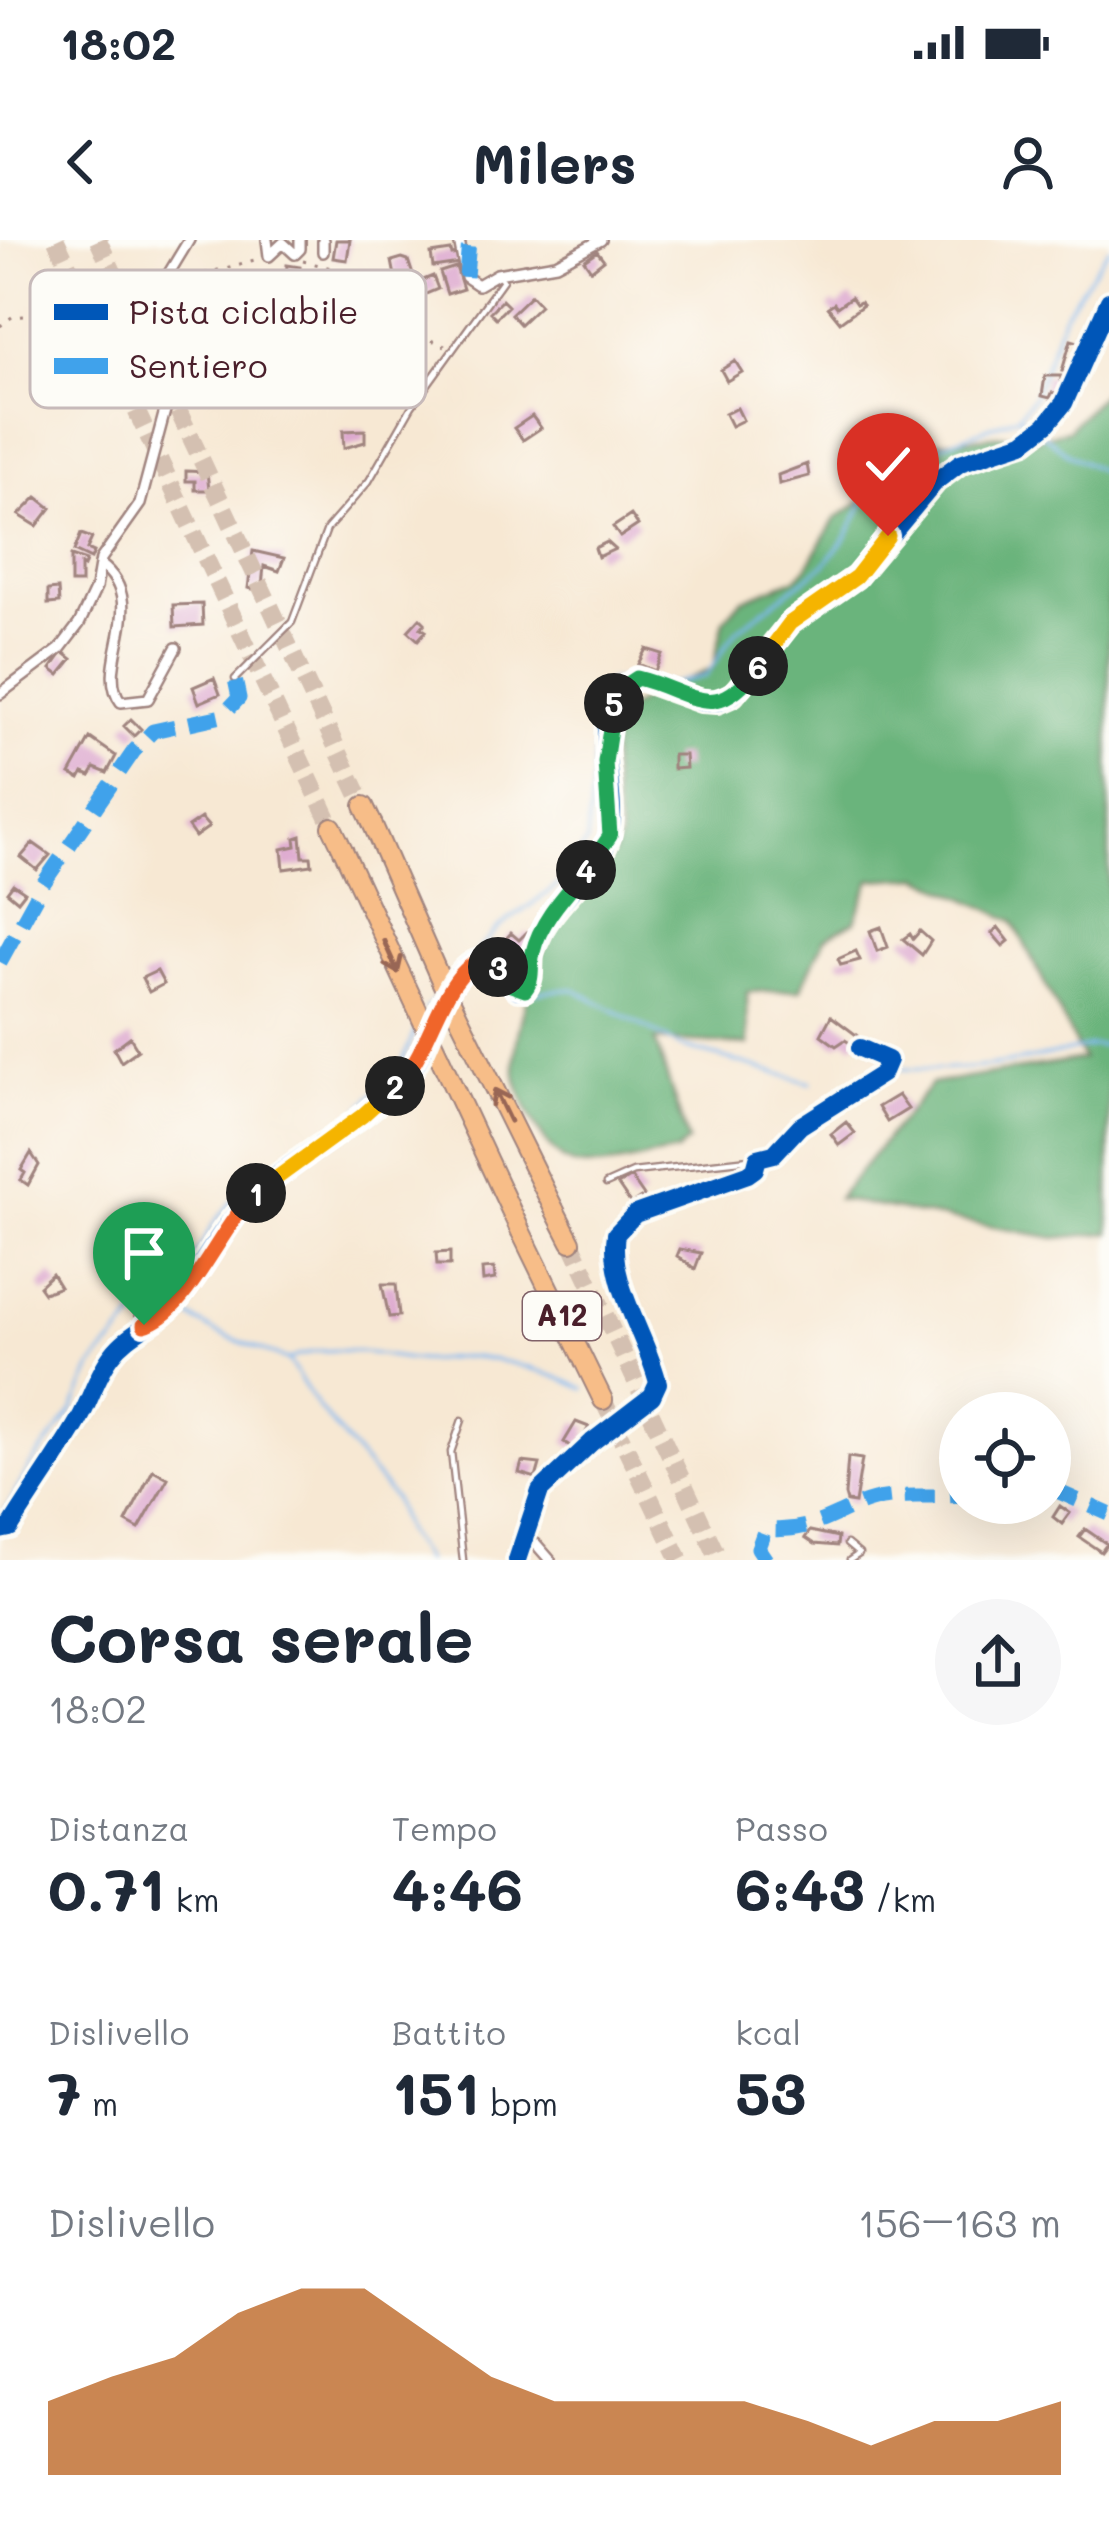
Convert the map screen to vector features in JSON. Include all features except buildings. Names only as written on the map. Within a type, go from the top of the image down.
[{"type":"highway","points":[[368,814],[442,983],[571,1242]]},
{"type":"highway","name":"A12","points":[[332,827],[407,995],[603,1400]]},
{"type":"street","points":[[171,270],[189,240]]},
{"type":"street","points":[[267,240],[269,256]]},
{"type":"street","points":[[269,256],[284,243],[295,254],[300,240]]},
{"type":"street","points":[[459,240],[469,282],[478,285],[497,274],[556,264],[601,240]]},
{"type":"street","points":[[0,1530],[10,1528],[74,1429],[114,1352],[178,1301],[234,1215],[251,1198],[362,1116],[406,1077],[455,980],[484,959],[518,990],[525,990],[531,982],[532,952],[544,926],[610,836],[605,762],[608,727],[615,698],[625,686],[637,678],[683,697],[717,702],[733,695],[790,623],[856,577],[936,481],[960,463],[1024,442],[1046,425],[1064,403],[1109,301]]},
{"type":"street","points":[[0,694],[60,649],[80,624],[90,606],[100,564],[140,504],[166,408]]},
{"type":"street","points":[[100,564],[116,580],[122,604],[123,636],[112,683],[121,702],[148,699],[176,648]]},
{"type":"street","points":[[517,1560],[540,1491],[592,1442],[639,1408],[658,1383],[624,1288],[616,1234],[635,1214],[737,1180],[755,1169],[758,1158],[774,1154],[800,1126],[882,1074],[888,1060],[860,1048]]},
{"type":"street","points":[[523,1540],[536,1544],[550,1560]]},
{"type":"lane","points":[[426,387],[499,289],[503,280],[497,274]]},
{"type":"lane","points":[[235,680],[292,622],[327,529],[369,482],[412,408]]},
{"type":"lane","points":[[606,1184],[633,1172],[758,1158]]},
{"type":"lane","points":[[139,1291],[134,1306],[144,1325]]},
{"type":"lane","points":[[463,1420],[451,1452],[464,1560]]},
{"type":"lane","points":[[847,1544],[859,1554],[850,1560]]},
{"type":"path","points":[[218,270],[269,256]]},
{"type":"path","points":[[299,260],[340,270]]},
{"type":"path","points":[[0,326],[12,317],[30,315]]},
{"type":"path","points":[[426,335],[450,351]]},
{"type":"green space","points":[[1109,387],[1109,1233],[1055,1238],[837,1199],[931,1084],[1083,1059],[1013,921],[920,877],[871,880],[855,921],[825,938],[800,990],[747,992],[748,1045],[655,1040],[688,1142],[676,1152],[600,1166],[565,1160],[544,1139],[527,1109],[515,1056],[525,1005],[546,944],[605,867],[620,839],[612,772],[619,722],[645,698],[713,668],[724,620],[741,600],[795,579],[835,519],[879,489],[909,445],[1004,435],[1024,442],[1068,430]]},
{"type":"waterway","points":[[665,685],[706,676],[737,630],[825,564],[847,536],[873,484],[904,460],[1018,416],[1034,396],[1064,314],[1109,248]]},
{"type":"waterway","points":[[1020,417],[1070,455],[1109,475]]},
{"type":"waterway","points":[[470,960],[498,928],[557,886],[587,842],[596,718],[603,686],[609,681],[632,680]]},
{"type":"waterway","points":[[526,993],[574,989],[680,1046],[811,1083]]},
{"type":"waterway","points":[[426,1009],[439,994]]},
{"type":"waterway","points":[[353,1117],[403,1061],[416,1028]]},
{"type":"waterway","points":[[890,1068],[969,1068],[1109,1046]]},
{"type":"waterway","points":[[141,1312],[183,1277],[214,1223],[240,1192],[345,1123]]},
{"type":"waterway","points":[[177,1309],[215,1332],[288,1360],[319,1408],[394,1499],[405,1532],[425,1560]]},
{"type":"waterway","points":[[1,1520],[29,1468],[72,1412],[92,1367],[136,1316]]},
{"type":"waterway","points":[[290,1359],[337,1350],[426,1360],[475,1357],[531,1368],[584,1389]]},
{"type":"tunnel","points":[[56,240],[70,270]]},
{"type":"tunnel","points":[[98,240],[112,270]]},
{"type":"tunnel","points":[[135,408],[332,827]]},
{"type":"tunnel","points":[[177,408],[364,806]]},
{"type":"tunnel","points":[[571,1242],[719,1560]]},
{"type":"tunnel","points":[[603,1400],[680,1560]]},
{"type":"marked path","points":[[466,277],[469,240]]},
{"type":"marked path","points":[[0,962],[43,884],[134,751],[153,731],[222,716],[239,698],[235,679]]},
{"type":"marked path","points":[[766,1560],[758,1548],[765,1529],[810,1525],[884,1498],[939,1495]]},
{"type":"marked path","points":[[1071,1497],[1109,1514]]},
{"type":"cycle path","points":[[0,1530],[10,1528],[62,1447],[112,1355],[173,1306],[249,1200],[370,1110],[407,1076],[464,969],[476,961],[489,961],[518,990],[525,990],[543,928],[598,860],[609,837],[606,731],[620,693],[637,678],[701,701],[717,702],[733,695],[790,623],[856,577],[936,481],[960,463],[1024,442],[1046,425],[1064,403],[1109,301]]},
{"type":"cycle path","points":[[517,1560],[540,1491],[592,1442],[652,1396],[658,1383],[623,1290],[616,1234],[635,1214],[748,1174],[758,1158],[774,1154],[800,1126],[882,1074],[888,1060],[860,1048]]},
{"type":"route","points":[[144,1325],[157,1321],[178,1301],[234,1215],[251,1198],[362,1116],[406,1077],[455,980],[465,970],[484,959],[511,985],[525,990],[531,982],[532,952],[544,926],[610,836],[605,762],[608,727],[615,698],[625,686],[637,678],[683,697],[717,702],[733,695],[790,623],[847,585],[888,536]]}]
